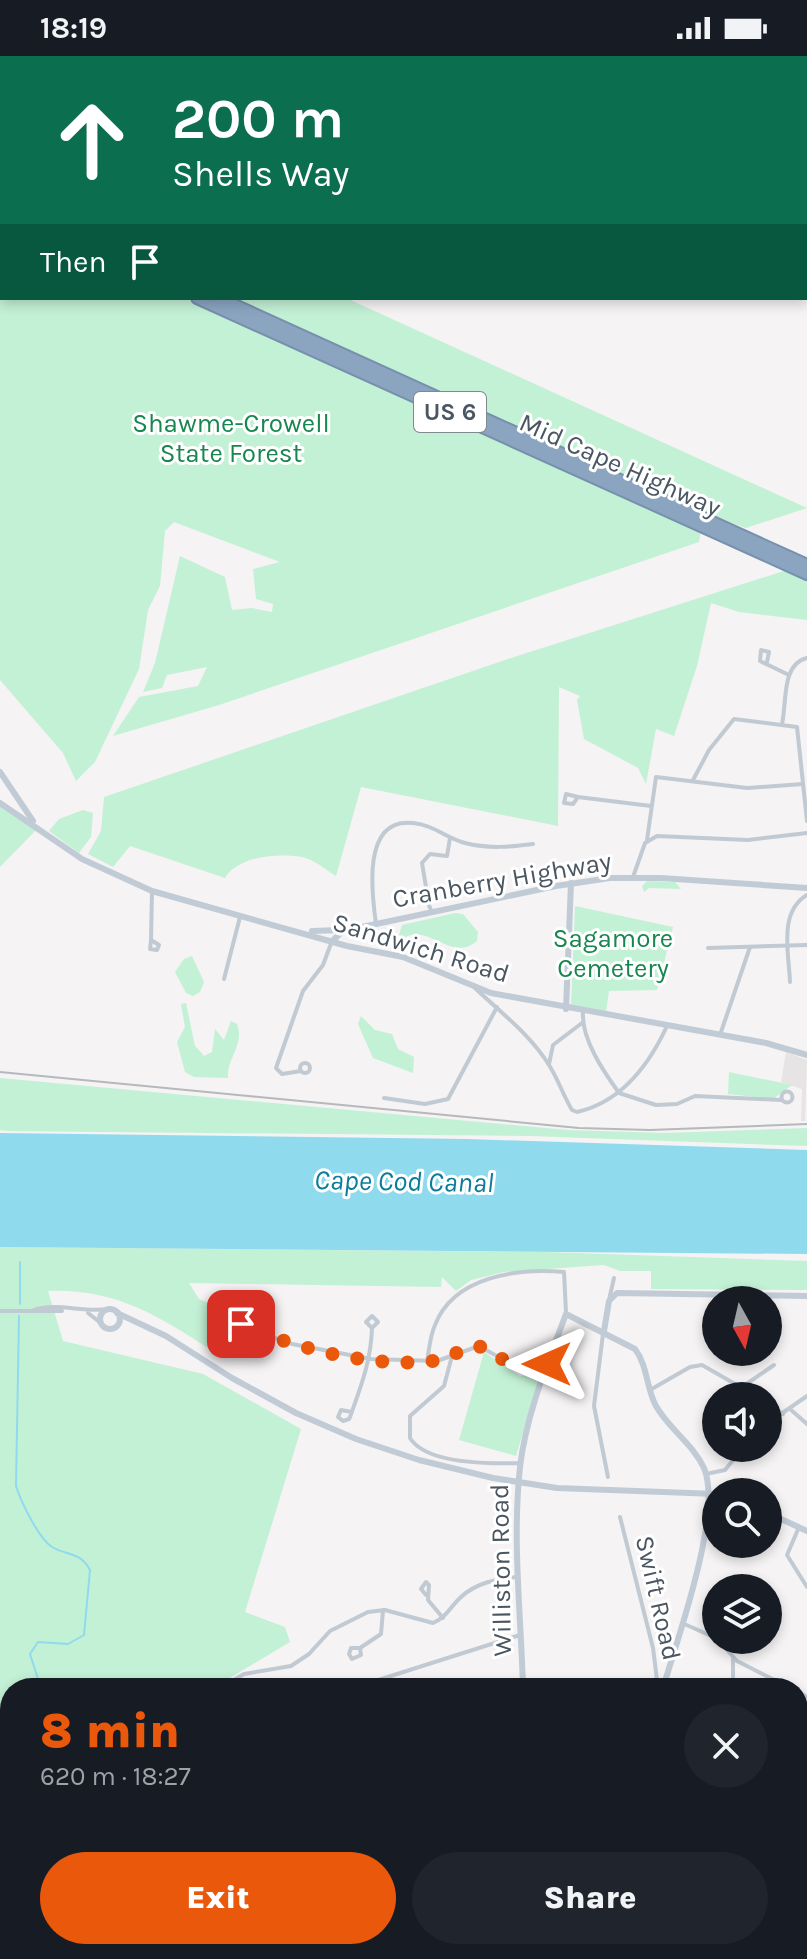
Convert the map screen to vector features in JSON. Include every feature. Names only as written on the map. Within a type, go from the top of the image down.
[{"type":"highway","name":"Mid Cape Highway","points":[[201,300],[807,574]]},
{"type":"highway","name":"Mid Cape Highway","points":[[223,300],[807,565]]},
{"type":"main road","points":[[0,791],[1,777]]},
{"type":"main road","points":[[1,777],[37,827]]},
{"type":"main road","name":"Sandwich Road","points":[[0,803],[90,863],[152,891],[332,941],[403,957],[475,988],[566,1009],[720,1035],[807,1055]]},
{"type":"main road","name":"Cranberry Highway","points":[[332,941],[339,933],[349,930],[571,883],[633,877],[807,888]]},
{"type":"main road","points":[[566,1009],[571,883]]},
{"type":"main road","name":"Cranberry Highway","points":[[300,930],[349,930]]},
{"type":"main road","points":[[604,1331],[609,1301],[614,1295],[624,1293],[807,1296]]},
{"type":"main road","points":[[138,1323],[109,1328],[102,1324],[101,1315],[108,1309],[166,1336],[258,1393],[338,1432],[431,1464],[519,1483],[597,1492],[702,1494]]},
{"type":"main road","points":[[116,1326],[117,1313]]},
{"type":"main road","points":[[566,1314],[635,1349],[656,1407],[695,1454],[707,1478]]},
{"type":"main road","name":"Williston Road","points":[[523,1678],[516,1577],[521,1463],[547,1364],[566,1314]]},
{"type":"main road","points":[[782,1519],[807,1531]]},
{"type":"main road","points":[[663,1678],[702,1547]]},
{"type":"street","points":[[782,724],[789,675],[794,663],[807,658]]},
{"type":"street","points":[[767,662],[789,675]]},
{"type":"street","points":[[693,780],[709,750],[734,719],[807,727]]},
{"type":"street","points":[[797,727],[807,821]]},
{"type":"street","points":[[633,877],[647,840],[656,777],[747,788],[803,784]]},
{"type":"street","points":[[578,797],[651,806]]},
{"type":"street","points":[[376,924],[370,876],[380,842],[395,827],[411,822],[437,829],[450,838],[493,848],[533,844]]},
{"type":"street","points":[[647,840],[666,835],[748,840],[807,833]]},
{"type":"street","points":[[432,912],[424,895],[426,887],[422,863],[430,854],[447,856],[450,838]]},
{"type":"street","points":[[793,887],[797,901]]},
{"type":"street","points":[[151,940],[152,891]]},
{"type":"street","points":[[790,982],[789,917],[797,901],[807,895]]},
{"type":"street","points":[[224,979],[240,914]]},
{"type":"street","points":[[301,1071],[284,1074],[276,1068],[303,991],[323,965],[332,941]]},
{"type":"street","points":[[708,948],[807,945]]},
{"type":"street","points":[[720,1035],[750,947]]},
{"type":"street","points":[[475,988],[497,1007],[549,1065],[575,1112],[619,1093],[638,1074],[667,1026]]},
{"type":"street","points":[[384,1098],[425,1104],[448,1099],[497,1007]]},
{"type":"street","points":[[583,1012],[582,1023],[603,1070],[619,1093],[656,1105],[677,1104],[695,1096],[781,1100]]},
{"type":"street","points":[[532,1044],[553,1045],[582,1023]]},
{"type":"street","points":[[549,1065],[553,1045]]},
{"type":"street","points":[[427,1362],[438,1318],[467,1288],[499,1276],[566,1273],[566,1314]]},
{"type":"street","points":[[609,1301],[614,1278]]},
{"type":"street","points":[[0,1311],[49,1313],[108,1309]]},
{"type":"street","points":[[86,1311],[102,1324]]},
{"type":"street","points":[[352,1412],[371,1359],[372,1328]]},
{"type":"street","points":[[252,1330],[308,1348],[371,1359],[427,1362],[479,1346],[518,1368],[547,1364]]},
{"type":"street","points":[[604,1331],[594,1406],[608,1477]]},
{"type":"street","points":[[452,1356],[444,1386],[410,1416],[410,1438],[426,1452],[481,1464],[521,1463]]},
{"type":"street","points":[[650,1390],[699,1365],[711,1367],[734,1382]]},
{"type":"street","points":[[749,1382],[773,1366]]},
{"type":"street","points":[[783,1414],[807,1396]]},
{"type":"street","points":[[790,1409],[807,1424]]},
{"type":"street","points":[[706,1474],[725,1470],[732,1462]]},
{"type":"street","name":"Swift Road","points":[[620,1517],[658,1678]]},
{"type":"street","points":[[799,1527],[787,1555],[807,1587]]},
{"type":"street","points":[[237,1678],[244,1674],[291,1666],[333,1629],[368,1612],[383,1610],[403,1614],[424,1624],[443,1618],[463,1595],[477,1586],[516,1577]]},
{"type":"street","points":[[426,1595],[443,1618]]},
{"type":"street","points":[[360,1648],[381,1634],[383,1610]]},
{"type":"street","points":[[682,1623],[702,1632]]},
{"type":"street","points":[[385,1678],[520,1635]]},
{"type":"street","points":[[729,1654],[770,1678]]},
{"type":"street","points":[[733,1659],[733,1678]]},
{"type":"shaded area","points":[[786,1052],[807,1060],[805,1121],[801,1121],[802,1089],[781,1082]]},
{"type":"green space","name":"Shawme-Crowell State Forest","points":[[0,300],[188,300],[701,531],[699,542],[219,705],[113,736],[139,697],[198,686],[207,667],[167,675],[162,688],[143,692],[155,663],[180,556],[225,577],[232,610],[252,608],[272,612],[273,604],[256,599],[253,569],[280,562],[174,522],[165,531],[160,586],[148,610],[139,669],[95,762],[76,781],[63,753],[0,680]]},
{"type":"green space","points":[[233,300],[350,300],[807,508],[746,528],[703,513]]},
{"type":"green space","points":[[787,570],[807,579],[807,620],[739,612],[711,603],[697,666],[674,736],[656,729],[646,784],[638,768],[584,739],[577,700],[580,696],[559,687],[558,826],[361,787],[336,876],[311,860],[293,856],[271,856],[249,861],[239,865],[225,878],[130,846],[113,867],[88,854],[101,831],[104,797],[511,658]]},
{"type":"green space","points":[[0,806],[36,830],[0,867]]},
{"type":"green space","points":[[83,810],[93,813],[91,837],[79,853],[49,831],[59,819]]},
{"type":"green space","points":[[647,881],[675,882],[681,889],[649,888],[644,892],[642,886]]},
{"type":"green space","name":"Sagamore Cemetery","points":[[575,906],[673,927],[657,990],[609,991],[606,1012],[571,1006]]},
{"type":"green space","points":[[455,913],[463,914],[478,932],[477,941],[467,947],[449,946],[422,935],[404,938],[399,935],[402,925]]},
{"type":"green space","points":[[192,956],[204,982],[200,992],[193,996],[186,993],[175,972],[184,959]]},
{"type":"green space","points":[[186,1003],[195,1046],[204,1056],[212,1052],[215,1029],[224,1040],[231,1021],[237,1024],[239,1039],[228,1078],[194,1077],[185,1072],[177,1042],[185,1027],[181,1004]]},
{"type":"green space","points":[[361,1016],[375,1030],[392,1034],[398,1049],[414,1057],[413,1073],[373,1058],[358,1024]]},
{"type":"green space","points":[[729,1072],[792,1085],[773,1099],[728,1094]]},
{"type":"green space","points":[[0,1078],[568,1130],[665,1133],[807,1128],[807,1146],[530,1136],[7,1131],[0,1130]]},
{"type":"green space","points":[[0,1247],[547,1252],[807,1261],[807,1290],[782,1290],[782,1286],[651,1289],[651,1271],[620,1271],[604,1265],[504,1272],[471,1280],[456,1291],[442,1277],[441,1287],[189,1283],[199,1299],[222,1309],[216,1311],[208,1348],[151,1314],[113,1299],[71,1291],[48,1291],[63,1341],[203,1374],[301,1429],[245,1612],[285,1627],[290,1642],[230,1678],[0,1678]]},
{"type":"green space","points":[[484,1352],[520,1376],[541,1373],[516,1456],[459,1440]]},
{"type":"water","name":"Cape Cod Canal","points":[[0,1133],[467,1139],[807,1150],[807,1254],[0,1247]]},
{"type":"waterway","points":[[20,1262],[20,1304]]},
{"type":"waterway","points":[[19,1316],[16,1486],[31,1520],[47,1543],[78,1557],[90,1570],[84,1635],[68,1644],[38,1642],[30,1654],[38,1678]]},
{"type":"railway","points":[[0,1072],[579,1128],[650,1130],[807,1124]]},
{"type":"route","points":[[241,1324],[249,1322],[252,1330],[300,1346],[362,1358],[437,1361],[479,1346],[518,1368],[547,1364]]}]
